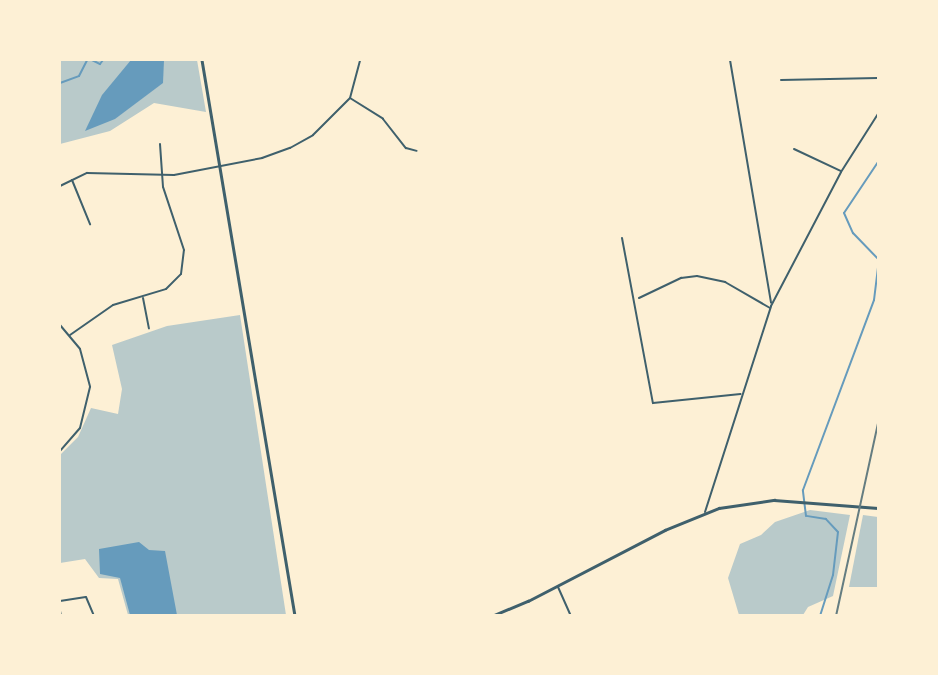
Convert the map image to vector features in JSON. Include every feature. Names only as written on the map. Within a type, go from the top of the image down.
[{"type":"street","points":[[202,60],[295,615]]},
{"type":"street","points":[[60,186],[72,179],[107,171],[165,175],[262,158],[290,148],[313,135],[349,98],[360,60]]},
{"type":"street","points":[[730,60],[771,307]]},
{"type":"street","points":[[781,80],[878,78]]},
{"type":"street","points":[[349,98],[383,119],[406,148],[417,151]]},
{"type":"street","points":[[705,513],[771,307],[841,172],[878,114]]},
{"type":"street","points":[[70,335],[113,305],[166,289],[184,264],[178,228],[163,187],[165,175],[160,144]]},
{"type":"street","points":[[794,149],[841,172]]},
{"type":"street","points":[[72,179],[90,224]]},
{"type":"street","points":[[622,238],[653,404],[742,394]]},
{"type":"street","points":[[639,298],[681,278],[697,276],[725,282],[771,307]]},
{"type":"street","points":[[142,297],[149,328]]},
{"type":"street","points":[[60,325],[84,357],[90,394],[80,428],[60,451]]},
{"type":"street","points":[[492,615],[558,586],[705,513],[745,503],[791,501],[878,508]]},
{"type":"street","points":[[558,586],[571,615]]},
{"type":"street","points":[[60,601],[86,597],[94,615]]},
{"type":"street","points":[[60,611],[61,615]]},
{"type":"shaded area","points":[[60,60],[197,60],[206,112],[154,103],[110,131],[60,144]]},
{"type":"shaded area","points":[[240,315],[286,615],[128,615],[118,579],[99,578],[85,559],[60,563],[60,455],[78,437],[91,408],[118,414],[122,389],[112,345],[167,326]]},
{"type":"shaded area","points":[[810,510],[850,515],[833,596],[808,607],[803,615],[739,615],[728,578],[740,544],[761,535],[775,522]]},
{"type":"shaded area","points":[[863,515],[878,517],[878,587],[849,587]]},
{"type":"water","points":[[131,60],[164,60],[163,83],[115,119],[85,131],[102,95]]},
{"type":"water","points":[[139,542],[149,550],[165,551],[177,615],[130,615],[120,578],[100,574],[99,549]]},
{"type":"waterway","points":[[60,83],[79,76],[87,60]]},
{"type":"waterway","points":[[92,60],[100,64],[103,60]]},
{"type":"waterway","points":[[878,162],[844,213],[853,233],[878,259]]},
{"type":"waterway","points":[[820,616],[833,575],[838,532],[826,519],[806,516],[803,490],[874,300],[878,265]]},
{"type":"railway","points":[[836,616],[878,424]]}]
